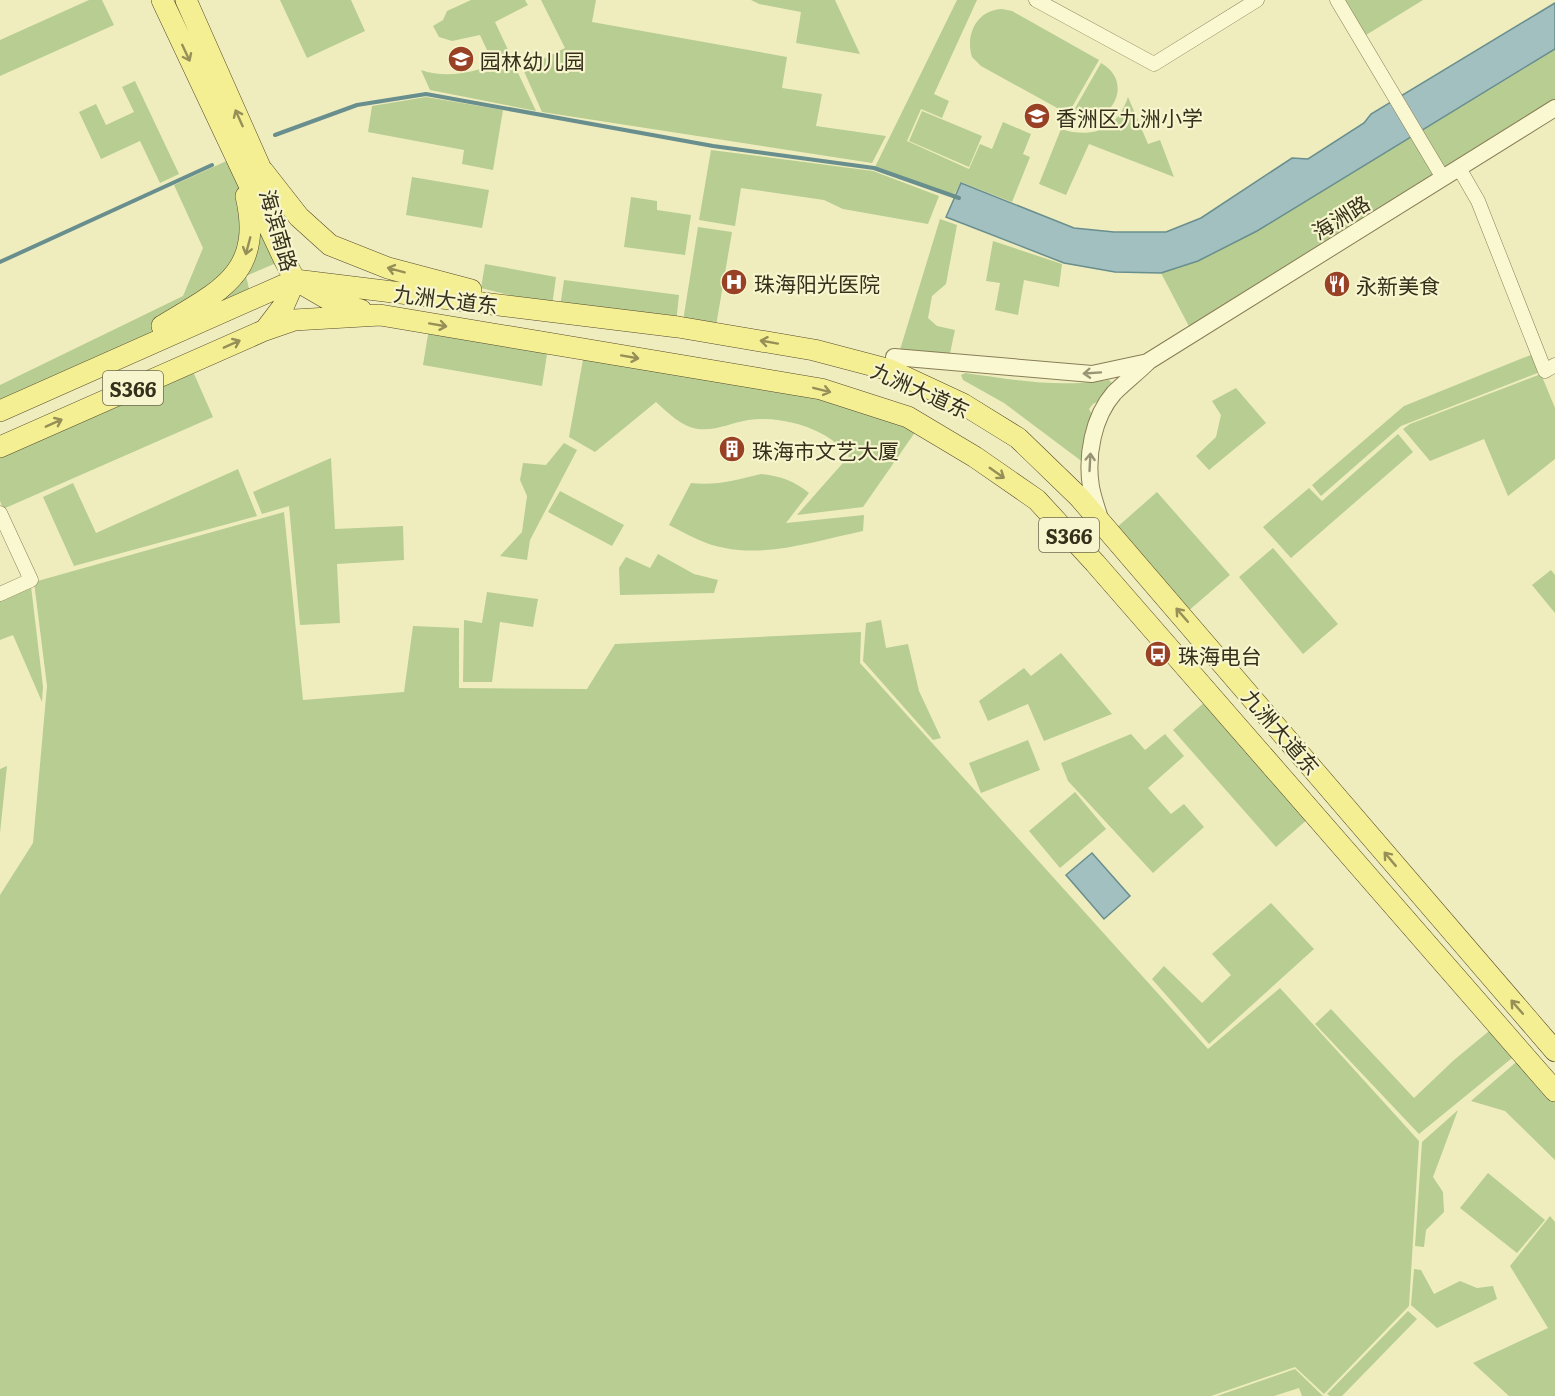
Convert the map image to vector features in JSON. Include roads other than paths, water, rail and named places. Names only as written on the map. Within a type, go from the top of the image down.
[{"type":"main road","name":"海滨南路","points":[[162,0],[240,169],[296,280]]},
{"type":"main road","name":"海滨南路","points":[[186,0],[263,171],[293,259],[296,280]]},
{"type":"main road","points":[[84,374],[191,309],[226,284],[240,269],[250,243],[250,214],[240,169]]},
{"type":"main road","points":[[263,171],[299,217],[330,245],[388,268],[555,312]]},
{"type":"main road","points":[[265,330],[284,305],[296,280],[333,302],[380,315]]},
{"type":"main road","name":"九洲大道东","points":[[296,280],[678,327],[814,350],[890,370],[963,404],[1018,438],[1101,519],[1555,1051]]},
{"type":"main road","name":"S366","points":[[0,411],[296,280]]},
{"type":"main road","name":"九洲大道东","points":[[0,447],[265,330],[294,320],[380,315],[821,389],[908,417],[975,457],[1037,500],[1095,563],[1555,1091]]},
{"type":"street","points":[[1036,0],[1154,64],[1257,0]]},
{"type":"street","points":[[1337,0],[1443,178]]},
{"type":"street","name":"海洲路","points":[[1149,361],[1555,108]]},
{"type":"street","points":[[1459,168],[1478,201],[1545,371],[1555,365]]},
{"type":"street","points":[[894,357],[1092,374],[1149,361]]},
{"type":"street","points":[[1101,519],[1091,487],[1089,468],[1095,432],[1102,411],[1114,394],[1149,361]]},
{"type":"street","points":[[0,513],[31,580],[0,594]]},
{"type":"water","points":[[1555,3],[1555,49],[1257,231],[1198,261],[1161,273],[1115,272],[1064,263],[946,217],[961,183],[1074,228],[1114,232],[1166,232],[1201,218],[1292,158],[1308,159],[1364,123],[1371,114]]},
{"type":"water","points":[[1092,853],[1130,896],[1104,919],[1066,875]]},
{"type":"waterway","points":[[275,135],[357,105],[426,94],[713,146],[874,168],[959,198]]},
{"type":"waterway","points":[[0,262],[212,165]]},
{"type":"place","name":"园林幼儿园","points":[[461,59]]},
{"type":"place","name":"香洲区九洲小学","points":[[1037,116]]},
{"type":"place","name":"珠海阳光医院","points":[[734,282]]},
{"type":"place","name":"永新美食","points":[[1337,284]]},
{"type":"place","name":"珠海市文艺大厦","points":[[732,449]]},
{"type":"place","name":"珠海电台","points":[[1158,654]]}]
